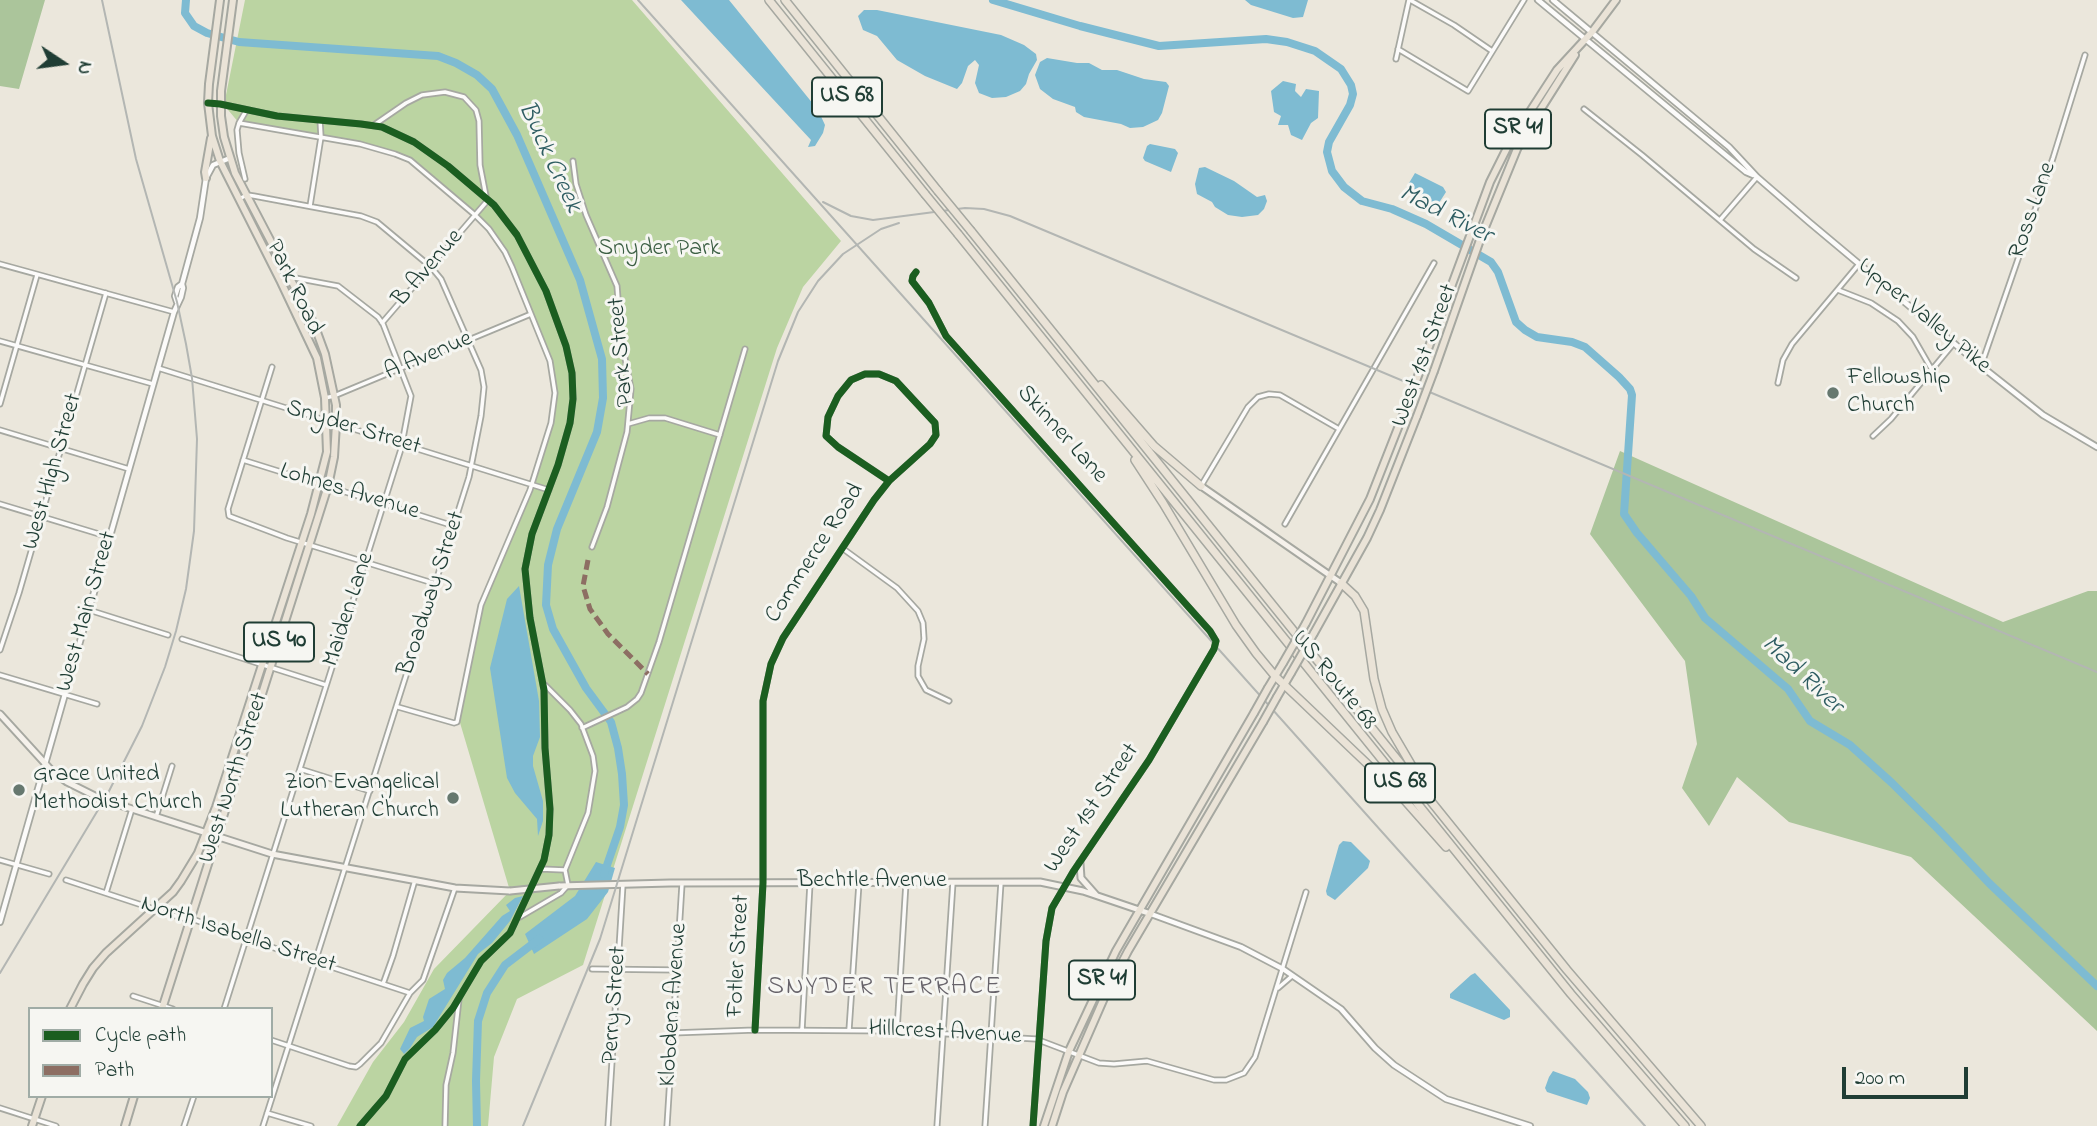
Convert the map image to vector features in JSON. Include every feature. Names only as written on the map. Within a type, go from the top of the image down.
[{"type":"highway","name":"US Route 68","points":[[769,0],[1498,904],[1600,1029],[1685,1126]]},
{"type":"highway","name":"US Route 68","points":[[785,0],[1567,970],[1701,1126]]},
{"type":"highway","points":[[1072,356],[1154,446],[1201,486]]},
{"type":"highway","points":[[1121,436],[1236,625],[1275,676],[1400,795],[1498,904]]},
{"type":"highway","points":[[1340,583],[1355,596],[1364,611],[1374,679],[1387,722],[1441,815]]},
{"type":"main road","name":"US 40","points":[[220,0],[208,103],[212,136],[220,161]]},
{"type":"main road","name":"US 40","points":[[230,158],[220,104],[233,0]]},
{"type":"main road","name":"West 1st Street","points":[[1044,1126],[1069,1051],[1116,951],[1306,623],[1370,499],[1490,182],[1509,144],[1557,70],[1592,32],[1616,0]]},
{"type":"main road","name":"West 1st Street","points":[[1052,1126],[1078,1055],[1108,989],[1367,538],[1417,416],[1481,237],[1517,149],[1585,39]]},
{"type":"main road","points":[[206,178],[212,136]]},
{"type":"main road","name":"Park Road","points":[[230,158],[314,324],[325,354],[334,396],[336,424]]},
{"type":"main road","name":"Park Road","points":[[220,161],[317,358],[326,398],[327,421]]},
{"type":"main road","name":"West North Street","points":[[207,833],[319,484],[327,452],[327,421]]},
{"type":"main road","name":"West North Street","points":[[162,1007],[328,486],[334,457],[336,424]]},
{"type":"main road","points":[[1201,486],[1340,583]]},
{"type":"main road","name":"Bechtle Avenue","points":[[0,714],[45,764],[88,793],[272,853],[455,888],[510,891],[612,884],[1040,882],[1096,895],[1151,914]]},
{"type":"main road","name":"US 40","points":[[71,1007],[95,966],[181,881],[207,833]]},
{"type":"main road","points":[[1080,863],[1082,878],[1096,895]]},
{"type":"main road","points":[[33,1123],[41,1098]]},
{"type":"main road","points":[[125,1126],[133,1098]]},
{"type":"street","points":[[1396,59],[1409,0],[1454,25],[1492,51]]},
{"type":"street","points":[[1398,49],[1468,91],[1524,0]]},
{"type":"street","name":"Upper Valley Pike","points":[[1538,0],[1746,172],[1757,177]]},
{"type":"street","name":"Upper Valley Pike","points":[[1551,0],[1728,147],[1757,177],[1954,344],[2043,415],[2097,447]]},
{"type":"street","name":"Ross Lane","points":[[1981,366],[2053,158],[2085,55]]},
{"type":"street","points":[[374,125],[422,95],[445,92],[464,97],[476,110],[479,121],[480,165],[487,198]]},
{"type":"street","points":[[208,103],[277,116],[374,125],[414,142],[448,166],[487,198],[509,223],[536,269],[554,311],[569,360],[573,388],[570,424],[532,534],[526,569],[530,618],[544,684],[550,826],[548,844],[541,869],[519,918],[506,939],[481,961],[460,997],[435,1030],[405,1059],[386,1096],[360,1126]]},
{"type":"street","points":[[1584,109],[1754,249],[1796,278]]},
{"type":"street","points":[[246,111],[239,123],[239,153],[246,179]]},
{"type":"street","points":[[310,206],[321,137],[320,120]]},
{"type":"street","points":[[239,123],[368,146],[404,157],[431,177],[489,229],[505,253],[550,361],[555,393],[551,423],[531,485],[481,605],[457,722],[397,707]]},
{"type":"street","points":[[206,178],[213,164],[230,158]]},
{"type":"street","name":"Park Street","points":[[573,161],[576,184],[586,215],[619,293],[621,338],[630,380],[628,425],[612,487],[592,547]]},
{"type":"street","points":[[1720,220],[1757,177]]},
{"type":"street","name":"West Main Street","points":[[0,922],[177,302],[178,287],[182,284],[200,218],[206,178]]},
{"type":"street","points":[[239,199],[247,195]]},
{"type":"street","name":"Broadway Street","points":[[247,195],[373,220],[430,267],[445,287],[481,370],[484,387],[472,467],[273,1094]]},
{"type":"street","name":"B Avenue","points":[[382,323],[487,198]]},
{"type":"street","name":"West 1st Street","points":[[1285,524],[1434,263]]},
{"type":"street","points":[[0,264],[174,312]]},
{"type":"street","points":[[1778,383],[1786,354],[1859,264]]},
{"type":"street","name":"Skinner Lane","points":[[916,272],[912,281],[929,303],[946,336],[1197,616]]},
{"type":"street","points":[[0,404],[37,274]]},
{"type":"street","points":[[281,282],[290,277]]},
{"type":"street","name":"Maiden Lane","points":[[225,1007],[402,445],[411,396],[382,323],[342,288],[290,277]]},
{"type":"street","points":[[1838,290],[1871,303],[1898,321],[1917,344],[1932,370]]},
{"type":"street","name":"West High Street","points":[[0,650],[42,516],[106,293]]},
{"type":"street","name":"A Avenue","points":[[326,398],[531,314]]},
{"type":"street","points":[[0,341],[153,384]]},
{"type":"street","points":[[1873,436],[1891,419],[1954,344]]},
{"type":"street","points":[[582,728],[612,714],[641,694],[745,349]]},
{"type":"street","points":[[272,367],[228,509],[229,516],[301,543],[436,584]]},
{"type":"street","name":"Snyder Street","points":[[158,368],[549,490]]},
{"type":"street","name":"Commerce Road","points":[[763,883],[763,712],[768,676],[774,657],[783,638],[874,500],[889,481],[934,438],[937,431],[935,424],[891,377],[874,373],[860,375],[842,389],[833,405],[826,426],[826,436],[889,481]]},
{"type":"street","points":[[1201,486],[1248,407],[1258,397],[1280,395],[1339,429]]},
{"type":"street","points":[[628,425],[642,419],[658,417],[676,420],[720,435]]},
{"type":"street","points":[[0,430],[129,469]]},
{"type":"street","name":"Lohnes Avenue","points":[[243,460],[454,526]]},
{"type":"street","points":[[0,504],[109,537]]},
{"type":"street","points":[[842,548],[897,588],[915,608],[921,617],[924,631],[918,676],[926,690],[949,701]]},
{"type":"street","points":[[89,610],[168,635]]},
{"type":"street","name":"West 1st Street","points":[[1033,1126],[1048,924],[1052,908],[1064,886],[1148,763],[1214,649],[1216,641],[1213,635],[1197,616]]},
{"type":"street","points":[[182,639],[326,685]]},
{"type":"street","points":[[0,675],[97,704]]},
{"type":"street","points":[[519,918],[561,893],[568,885],[565,870],[588,813],[594,780],[593,755],[582,728],[570,710],[544,684]]},
{"type":"street","points":[[156,817],[172,766]]},
{"type":"street","points":[[300,769],[370,791]]},
{"type":"street","points":[[106,893],[132,809]]},
{"type":"street","points":[[0,860],[49,874]]},
{"type":"street","points":[[541,869],[565,870]]},
{"type":"street","name":"North Isabella Street","points":[[66,880],[195,920],[410,993]]},
{"type":"street","points":[[383,984],[415,880]]},
{"type":"street","points":[[897,1031],[906,882]]},
{"type":"street","points":[[937,1126],[953,882]]},
{"type":"street","points":[[985,1126],[1001,882]]},
{"type":"street","name":"Fotler Street","points":[[755,1030],[763,883]]},
{"type":"street","points":[[802,1030],[810,883]]},
{"type":"street","points":[[849,1030],[859,883]]},
{"type":"street","name":"Perry Street","points":[[608,1126],[622,884]]},
{"type":"street","name":"Klobdenz Avenue","points":[[667,1126],[682,884]]},
{"type":"street","points":[[273,1041],[349,1066],[356,1067],[360,1064],[381,1042],[410,993],[423,980],[455,888]]},
{"type":"street","name":"Hillcrest Avenue","points":[[672,1032],[944,1032],[1040,1040],[1099,1063],[1147,1061],[1214,1080],[1233,1078],[1244,1073],[1255,1057],[1306,892]]},
{"type":"street","name":"Bechtle Avenue","points":[[1151,914],[1241,947],[1283,969],[1340,1009],[1394,1065],[1446,1099],[1530,1126]]},
{"type":"street","points":[[592,969],[677,970]]},
{"type":"street","points":[[1276,990],[1292,976]]},
{"type":"street","points":[[133,996],[162,1007]]},
{"type":"street","points":[[445,1126],[446,1085],[460,997]]},
{"type":"street","points":[[184,1126],[193,1098]]},
{"type":"street","name":"Broadway Street","points":[[263,1126],[272,1098]]},
{"type":"street","points":[[0,1108],[33,1123],[56,1126]]},
{"type":"street","points":[[267,1112],[311,1126]]},
{"type":"green space","points":[[0,0],[45,0],[19,89],[0,86]]},
{"type":"green space","name":"Snyder Park","points":[[245,0],[632,0],[841,241],[803,287],[777,348],[583,965],[517,999],[494,1057],[488,1126],[337,1126],[373,1062],[404,1022],[434,969],[510,891],[458,716],[481,605],[531,485],[554,405],[552,370],[512,267],[475,215],[410,160],[360,144],[239,123],[224,105]]},
{"type":"green space","points":[[1620,451],[2003,622],[2088,591],[2097,591],[2097,1031],[1911,857],[1789,822],[1737,777],[1709,826],[1682,788],[1697,744],[1685,661],[1590,534]]},
{"type":"water","points":[[681,0],[729,0],[818,110],[825,125],[815,146],[808,147],[811,140]]},
{"type":"water","points":[[1245,0],[1308,0],[1303,17],[1293,18],[1251,5]]},
{"type":"water","points":[[864,10],[877,10],[1001,35],[1024,45],[1036,54],[1037,60],[1026,84],[1020,91],[1006,97],[992,98],[979,93],[975,83],[979,65],[975,60],[968,66],[957,89],[925,76],[897,60],[877,36],[863,30],[858,16]]},
{"type":"water","points":[[1047,58],[1089,63],[1102,70],[1117,70],[1144,79],[1166,82],[1169,86],[1162,113],[1158,120],[1143,127],[1130,128],[1084,117],[1076,112],[1075,107],[1053,99],[1040,89],[1035,75],[1040,62]]},
{"type":"water","points":[[1283,81],[1296,84],[1295,91],[1301,97],[1306,89],[1319,91],[1318,118],[1311,123],[1302,140],[1291,135],[1288,125],[1278,125],[1281,116],[1274,112],[1271,91]]},
{"type":"water","points":[[1150,144],[1175,149],[1178,153],[1171,172],[1145,161],[1143,158]]},
{"type":"water","points":[[1205,167],[1234,181],[1257,197],[1265,195],[1267,201],[1264,209],[1258,215],[1242,217],[1228,215],[1215,207],[1212,202],[1197,194],[1195,184],[1199,168]]},
{"type":"water","points":[[1415,173],[1443,187],[1446,192],[1437,206],[1406,188]]},
{"type":"water","points":[[519,586],[539,701],[540,737],[533,756],[533,766],[543,801],[543,821],[538,836],[537,819],[515,793],[507,778],[490,668],[507,599]]},
{"type":"water","points":[[1343,841],[1351,842],[1370,861],[1368,868],[1335,900],[1327,895],[1326,891],[1339,845]]},
{"type":"water","points":[[596,862],[615,868],[608,892],[587,919],[534,954],[525,934],[575,896]]},
{"type":"water","points":[[523,896],[510,921],[492,943],[478,954],[433,1027],[417,1037],[404,1054],[400,1049],[410,1028],[424,1021],[429,999],[445,989],[443,980],[447,973],[510,911],[506,905]]},
{"type":"water","points":[[1475,973],[1510,1010],[1510,1017],[1504,1020],[1450,998],[1450,994]]},
{"type":"water","points":[[1553,1071],[1575,1079],[1588,1092],[1590,1098],[1587,1105],[1547,1092],[1545,1088]]},
{"type":"waterway","name":"Buck Creek","points":[[186,0],[185,13],[194,26],[207,33],[239,42],[438,56],[456,63],[477,75],[492,89],[517,135],[580,280],[602,359],[603,398],[597,432],[557,529],[548,565],[546,605],[553,629],[586,688],[611,722],[618,748],[624,805],[620,827],[604,874]]},
{"type":"waterway","name":"Mad River","points":[[993,0],[1159,46],[1266,39],[1287,42],[1315,51],[1341,69],[1353,94],[1350,105],[1329,142],[1327,152],[1332,171],[1344,187],[1362,201],[1392,209],[1426,224],[1491,262],[1498,272],[1516,322],[1537,337],[1572,342],[1585,347],[1619,377],[1632,395],[1624,514],[1637,533],[1691,596],[1705,618],[1788,689],[1810,721],[1850,745],[1892,783],[1989,883],[2097,986]]},
{"type":"waterway","name":"Buck Creek","points":[[477,1126],[478,1021],[487,993],[505,965],[539,939]]},
{"type":"railway","points":[[0,973],[107,795],[142,726],[176,631],[186,589],[194,531],[197,439],[192,378],[177,302],[136,159],[102,0]]},
{"type":"railway","points":[[638,0],[1645,1126]]},
{"type":"railway","points":[[823,202],[851,216],[873,220],[965,208],[984,209],[1010,216],[2097,672]]},
{"type":"railway","points":[[523,1126],[600,939],[778,361],[798,312],[818,281],[843,254],[881,229],[899,223]]},
{"type":"marked path","points":[[588,560],[583,586],[590,609],[608,634],[648,674]]},
{"type":"cycle path","points":[[208,103],[277,116],[382,127],[414,142],[448,166],[494,205],[517,235],[546,291],[566,346],[572,373],[570,423],[558,465],[532,534],[525,569],[530,618],[544,690],[550,809],[544,860],[510,933],[481,961],[453,1008],[405,1059],[386,1096],[360,1126]]},
{"type":"cycle path","points":[[916,272],[912,281],[929,303],[946,336],[1210,631],[1216,641],[1214,649],[1149,760],[1073,872],[1052,908],[1046,941],[1033,1126]]},
{"type":"cycle path","points":[[755,1030],[763,883],[763,701],[771,664],[783,638],[874,500],[889,481],[930,444],[936,435],[935,423],[896,381],[879,374],[865,374],[851,380],[838,396],[828,417],[826,436],[889,481]]},
{"type":"place","name":"Fellowship Church","points":[[1833,393]]},
{"type":"place","name":"Grace United Methodist Church","points":[[19,790]]},
{"type":"place","name":"Zion Evangelical Lutheran Church","points":[[453,798]]},
{"type":"district","name":"SNYDER TERRACE","points":[[885,989]]}]
